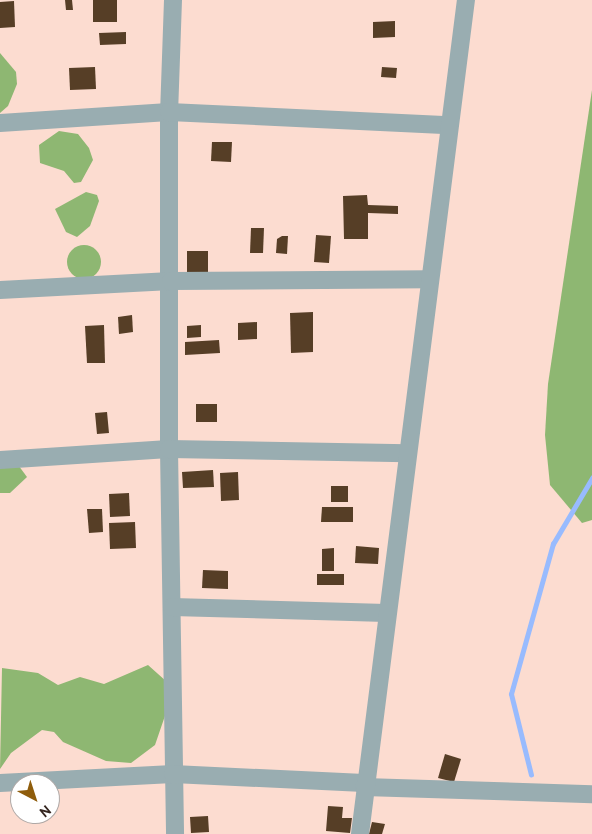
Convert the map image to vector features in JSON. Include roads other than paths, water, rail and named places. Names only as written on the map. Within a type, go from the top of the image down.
[{"type":"street","points":[[173,0],[169,112],[170,449],[175,834]]},
{"type":"street","points":[[360,834],[364,785],[466,0]]},
{"type":"street","points":[[0,123],[169,112],[450,125]]},
{"type":"street","points":[[0,290],[171,281],[430,279]]},
{"type":"street","points":[[0,460],[170,449],[407,453]]},
{"type":"street","points":[[172,607],[386,613]]},
{"type":"street","points":[[0,783],[173,774],[364,785],[592,794]]},
{"type":"waterway","points":[[531,775],[511,694],[553,544],[592,478]]}]
